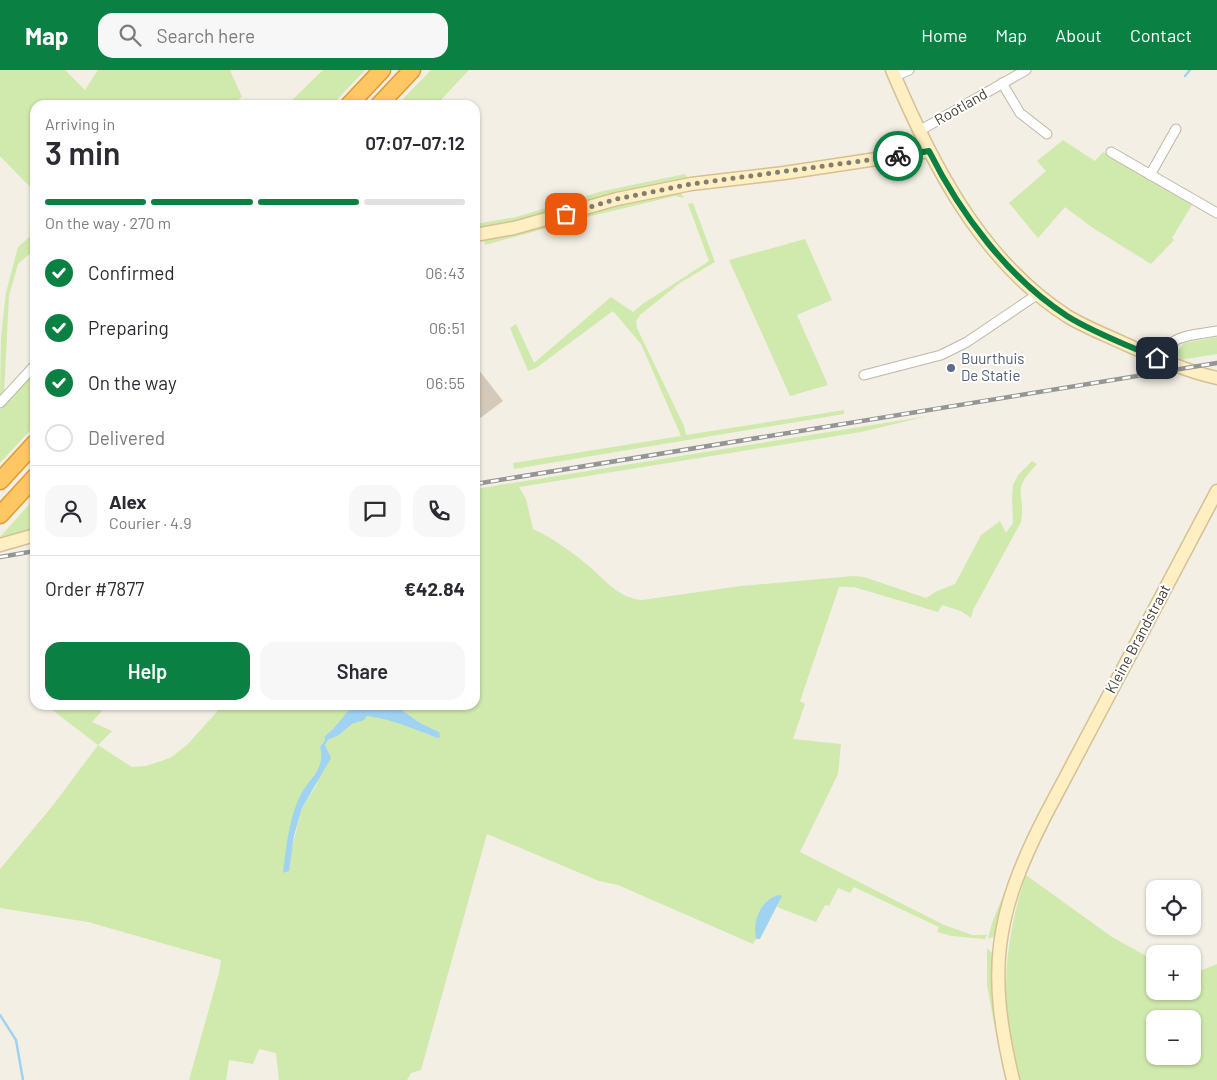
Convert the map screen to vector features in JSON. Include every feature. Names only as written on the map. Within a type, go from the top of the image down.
[{"type":"highway","points":[[354,100],[382,70]]},
{"type":"highway","points":[[385,100],[412,70]]},
{"type":"highway","points":[[0,481],[30,448]]},
{"type":"highway","points":[[0,514],[30,482]]},
{"type":"street","points":[[909,70],[894,73],[919,131],[969,219],[1005,262],[1038,294],[1068,317],[1157,358],[1193,372],[1217,378]]},
{"type":"street","name":"Rootland","points":[[919,131],[1026,70]]},
{"type":"street","name":"Rootland","points":[[1002,83],[1020,113],[1047,134]]},
{"type":"street","points":[[1150,176],[1176,129]]},
{"type":"street","points":[[480,235],[523,226],[617,199],[691,184],[784,173],[929,151]]},
{"type":"street","points":[[1110,152],[1217,213]]},
{"type":"street","points":[[864,375],[941,355],[967,342],[1038,294]]},
{"type":"street","points":[[1157,358],[1170,342],[1179,338],[1217,331]]},
{"type":"street","points":[[0,403],[30,370]]},
{"type":"street","name":"Kleine Brandstraat","points":[[1013,1080],[1000,1018],[998,992],[999,944],[1010,897],[1020,868],[1060,788],[1217,491]]},
{"type":"street","points":[[0,545],[30,536]]},
{"type":"green space","points":[[0,70],[65,70],[85,90],[98,70],[230,70],[242,97],[238,100],[30,100],[30,187],[0,156]]},
{"type":"green space","points":[[323,70],[365,70],[337,100],[292,100]]},
{"type":"green space","points":[[431,70],[469,70],[441,100],[402,100]]},
{"type":"green space","points":[[1063,140],[1095,161],[1103,152],[1192,205],[1172,238],[1174,240],[1151,264],[1093,228],[1065,207],[1038,238],[1009,203],[1046,171],[1037,161]]},
{"type":"green space","points":[[685,174],[688,178],[680,182],[536,218],[480,229],[480,223],[516,217],[603,191]]},
{"type":"green space","points":[[679,190],[684,198],[675,196],[583,218],[485,245],[484,241],[573,216]]},
{"type":"green space","points":[[693,203],[715,262],[680,283],[640,315],[636,321],[637,328],[684,426],[686,435],[844,410],[844,414],[514,469],[513,463],[681,436],[641,344],[613,311],[536,368],[528,371],[510,328],[516,324],[534,363],[611,297],[633,312],[709,261],[688,204]]},
{"type":"green space","points":[[30,236],[30,253],[18,264],[9,296],[4,394],[0,398],[1,337],[6,293],[18,247]]},
{"type":"green space","points":[[805,239],[832,300],[797,315],[828,385],[790,396],[729,260]]},
{"type":"green space","points":[[1217,337],[1217,354],[1180,360],[1177,352],[1184,343]]},
{"type":"green space","points":[[30,377],[30,430],[0,463],[0,410]]},
{"type":"green space","points":[[928,416],[861,432],[519,487],[526,499],[533,529],[571,552],[620,593],[634,599],[642,600],[741,586],[853,576],[864,577],[926,598],[937,591],[955,584],[981,535],[1000,521],[1006,533],[1013,523],[1013,485],[1018,475],[1032,461],[1037,464],[1021,486],[1021,522],[973,610],[971,618],[961,611],[942,605],[938,612],[854,587],[839,587],[800,701],[805,704],[793,739],[841,744],[838,774],[800,852],[944,925],[972,935],[987,935],[985,939],[952,936],[937,932],[939,927],[854,887],[850,893],[838,888],[829,906],[825,905],[816,922],[777,907],[781,897],[755,934],[756,939],[753,944],[618,885],[599,881],[487,834],[421,1070],[411,1073],[407,1080],[279,1080],[276,1053],[259,1049],[253,1064],[229,1060],[226,1080],[189,1080],[221,960],[88,922],[0,908],[0,869],[54,804],[98,745],[132,767],[146,766],[170,758],[187,745],[218,710],[349,710],[324,737],[325,740],[320,747],[323,756],[321,764],[301,794],[294,812],[284,873],[286,872],[302,808],[316,786],[327,750],[325,745],[328,740],[339,735],[352,724],[367,716],[388,718],[437,738],[439,732],[420,723],[402,710],[480,710],[480,488]]},
{"type":"green space","points":[[30,504],[30,530],[0,539]]},
{"type":"green space","points":[[52,710],[103,710],[92,722],[112,731],[98,745]]},
{"type":"green space","points":[[1013,871],[1015,872],[1002,908],[995,936],[988,939],[992,923]]},
{"type":"green space","points":[[1026,875],[1112,937],[1146,956],[1146,1000],[1201,1000],[1201,971],[1217,964],[1217,1080],[1019,1080],[1010,1043],[1006,1011],[1008,952],[1015,913]]},
{"type":"green space","points":[[987,948],[993,954],[992,973],[995,1029],[987,985]]},
{"type":"water","points":[[349,710],[402,710],[420,723],[439,732],[440,737],[437,738],[394,722],[367,716],[364,720],[352,724],[339,735],[328,740],[325,745],[331,758],[302,808],[294,836],[289,871],[283,873],[289,833],[297,803],[319,767],[321,761],[320,747],[325,740],[324,737]]},
{"type":"water","points":[[779,895],[782,896],[760,939],[756,939],[755,926],[759,912],[767,901]]},
{"type":"building","points":[[480,371],[503,401],[480,418]]},
{"type":"waterway","points":[[1185,76],[1190,70]]},
{"type":"waterway","points":[[0,1015],[16,1040],[23,1080]]},
{"type":"railway","points":[[480,483],[1217,363]]},
{"type":"railway","points":[[0,557],[30,552]]},
{"type":"way so far","points":[[566,214],[617,199],[691,184],[784,173],[898,156]]},
{"type":"place","name":"Buurthuis De Statie","points":[[951,368]]},
{"type":"route","points":[[898,156],[929,151],[969,219],[1005,262],[1038,294],[1068,317],[1157,358]]}]
